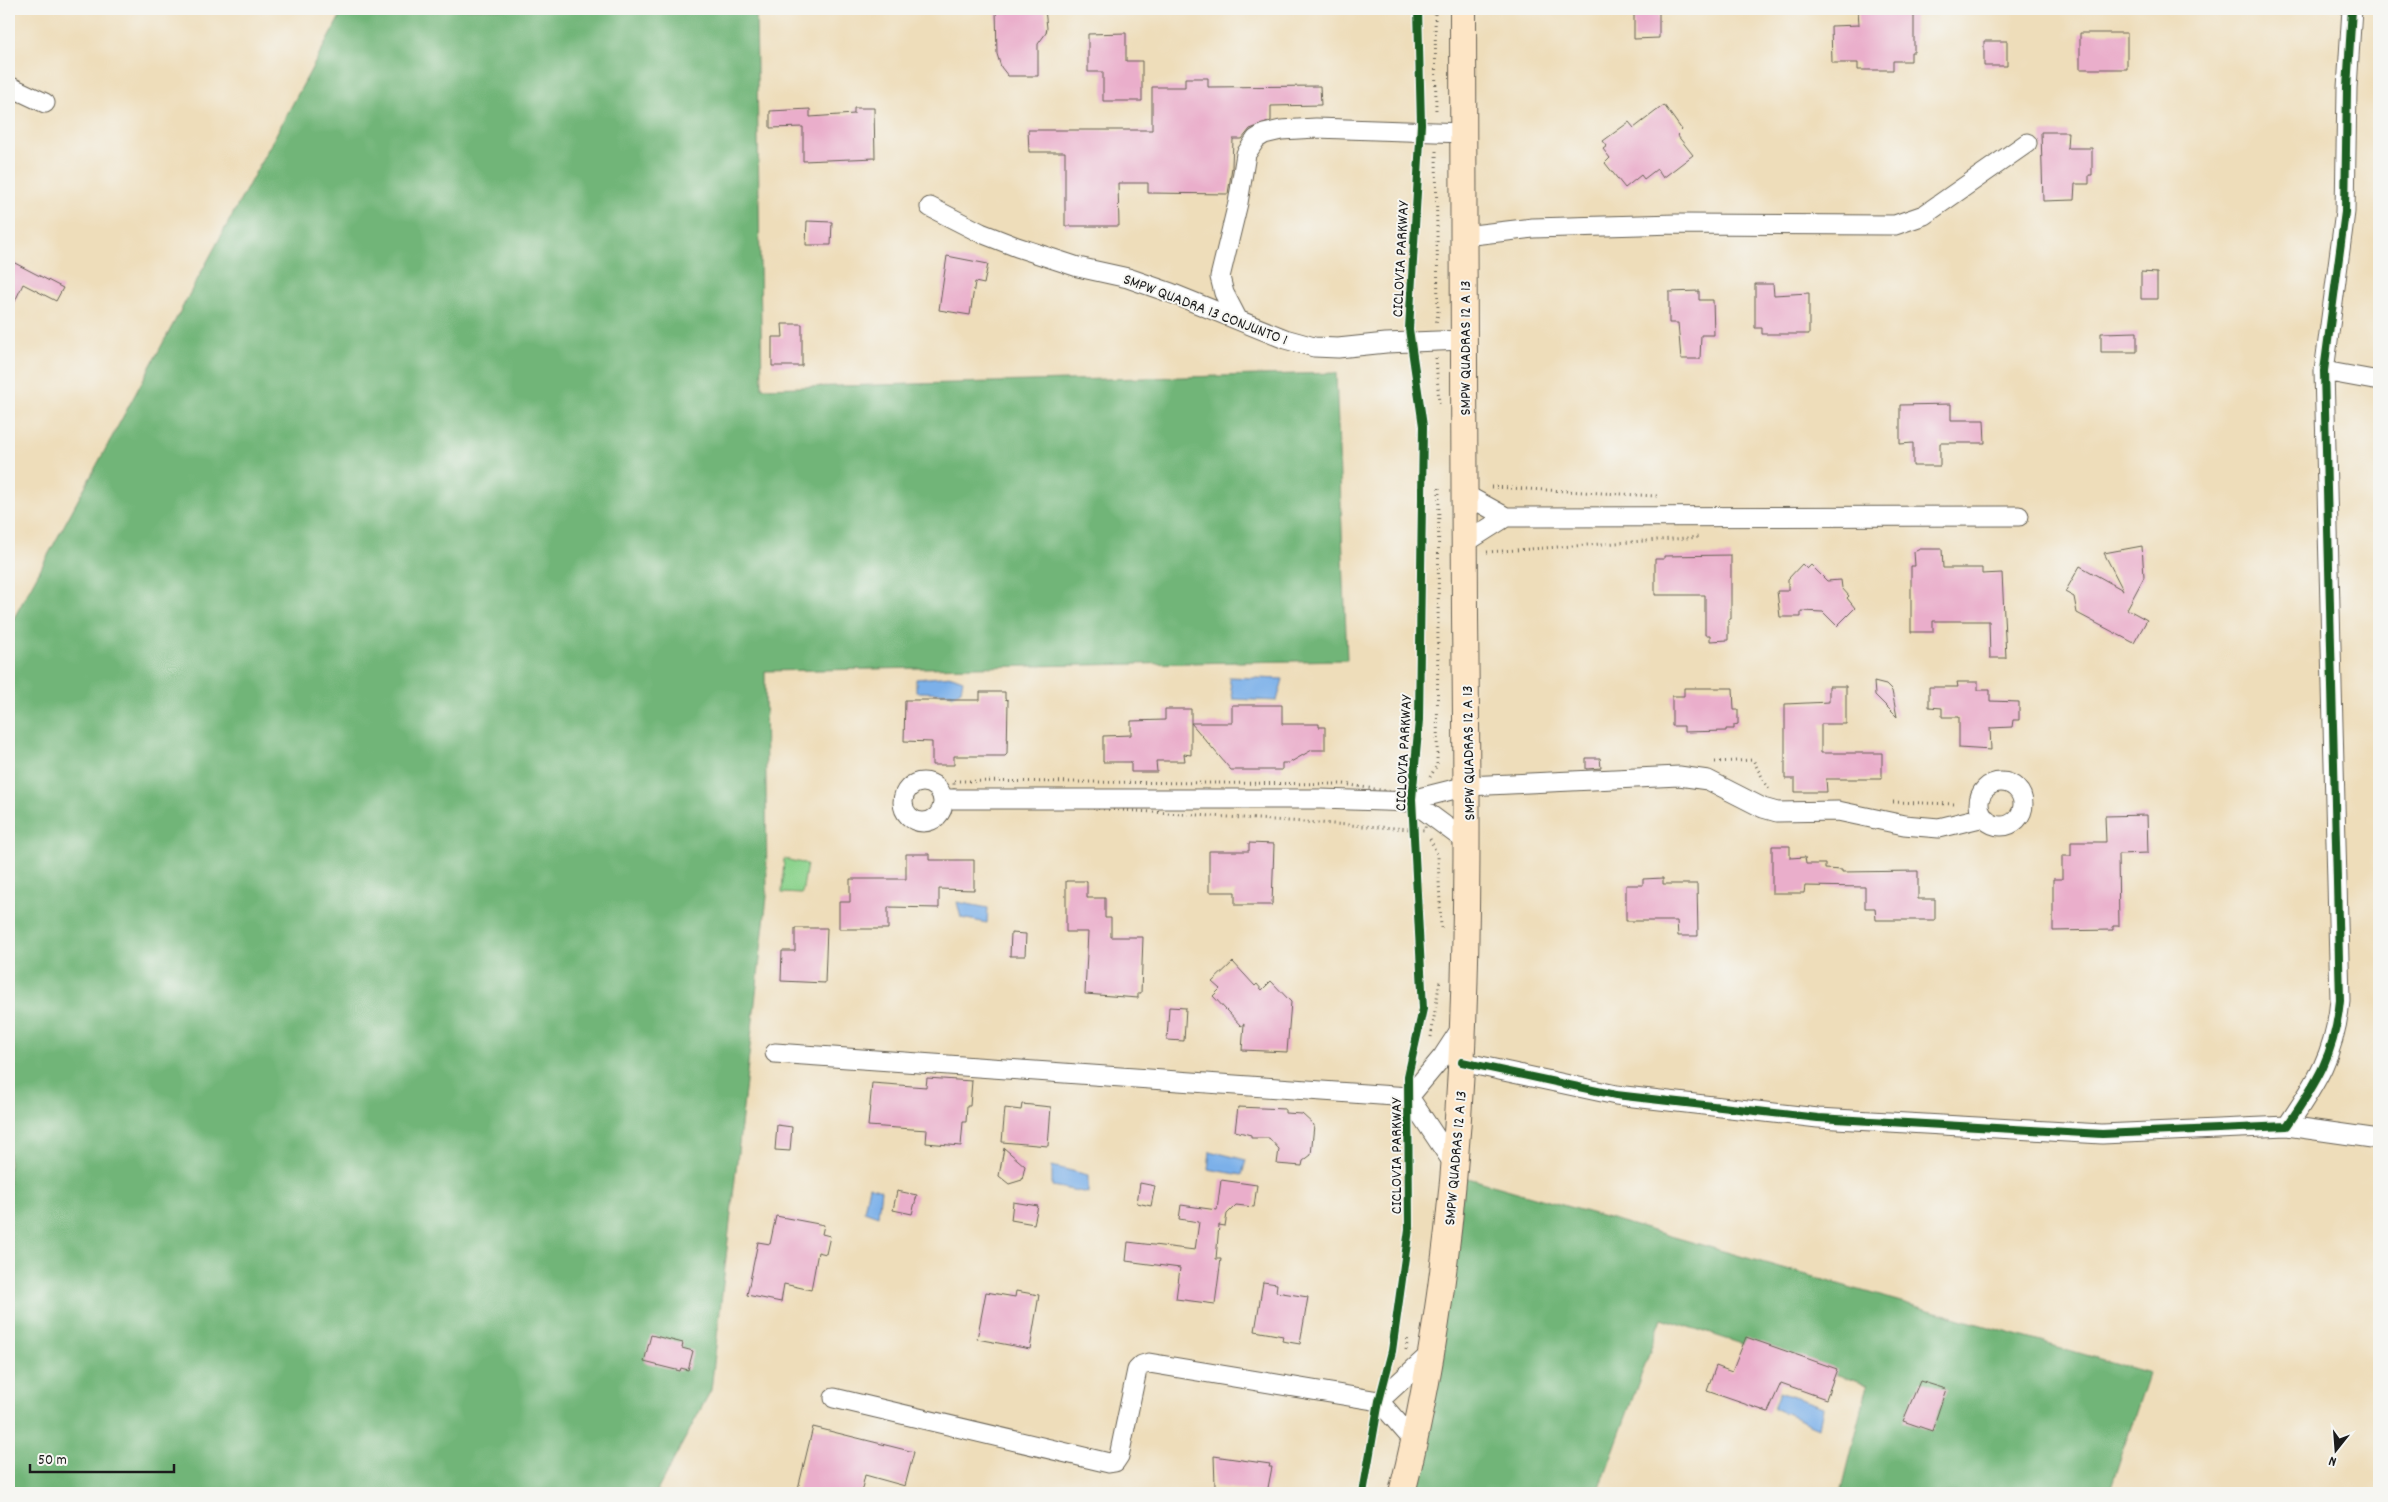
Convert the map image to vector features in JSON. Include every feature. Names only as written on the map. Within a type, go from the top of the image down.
[{"type":"street","name":"SMPW QUADRAS 12 A 13","points":[[1402,1493],[1430,1354],[1448,1231],[1455,1166],[1462,1062],[1467,842],[1463,9]]},
{"type":"street","points":[[2287,1126],[2314,1086],[2325,1064],[2335,1040],[2340,1000],[2324,370],[2345,212],[2347,88],[2352,9]]},
{"type":"street","points":[[9,86],[46,103]]},
{"type":"street","points":[[1238,320],[1224,293],[1220,277],[1238,203],[1246,154],[1256,139],[1264,134],[1281,130],[1316,128],[1464,133]]},
{"type":"street","points":[[1464,236],[1533,228],[1676,224],[1895,225],[1924,215],[2027,143]]},
{"type":"street","name":"SMPW QUADRA 13 CONJUNTO 1","points":[[930,207],[981,233],[1017,247],[1078,267],[1128,278],[1285,339],[1314,347],[1338,348],[1464,340]]},
{"type":"street","points":[[2324,370],[2379,381]]},
{"type":"street","points":[[1466,495],[1506,516],[2019,516]]},
{"type":"street","points":[[1465,543],[1506,516]]},
{"type":"street","points":[[942,800],[1320,800],[1416,792],[1423,797],[1467,786],[1679,776],[1708,780],[1722,785],[1762,808],[1777,812],[1838,811],[1921,828],[1955,826],[1984,817]]},
{"type":"street","points":[[1416,792],[1467,842]]},
{"type":"street","points":[[1409,1097],[1462,1027]]},
{"type":"street","points":[[775,1052],[1409,1097]]},
{"type":"street","points":[[1462,1062],[1616,1095],[1818,1118],[2102,1134],[2287,1126],[2379,1139]]},
{"type":"street","points":[[1409,1097],[1455,1166]]},
{"type":"street","points":[[1379,1401],[1430,1354]]},
{"type":"street","points":[[834,1398],[1109,1463],[1115,1462],[1118,1456],[1134,1377],[1142,1365],[1149,1363],[1379,1401],[1413,1440]]},
{"type":"path","points":[[1434,9],[1438,313],[1435,341],[1440,406]]},
{"type":"path","points":[[1428,780],[1437,765],[1440,483]]},
{"type":"path","points":[[1416,792],[1438,856],[1441,934]]},
{"type":"path","points":[[1428,1074],[1441,972]]},
{"type":"path","points":[[1400,1382],[1409,1334]]},
{"type":"green space","points":[[344,9],[756,9],[762,388],[1336,373],[1347,660],[765,671],[767,897],[711,1390],[656,1493],[9,1493],[9,627]]},
{"type":"green space","points":[[784,859],[807,864],[802,894],[782,893]]},
{"type":"green space","points":[[1454,1174],[2149,1373],[2109,1493],[1841,1493],[1868,1385],[1662,1318],[1598,1493],[1398,1493]]},
{"type":"water","points":[[952,676],[963,680],[961,690],[952,696],[952,693],[916,692],[916,679]]},
{"type":"water","points":[[1229,677],[1283,679],[1277,701],[1233,699]]},
{"type":"water","points":[[957,902],[988,908],[987,923],[961,918]]},
{"type":"water","points":[[1210,1151],[1246,1160],[1242,1175],[1208,1169]]},
{"type":"water","points":[[1052,1166],[1088,1175],[1088,1193],[1052,1186]]},
{"type":"water","points":[[869,1186],[881,1190],[878,1216],[864,1211]]},
{"type":"water","points":[[1779,1392],[1823,1407],[1819,1428],[1773,1408]]},
{"type":"building","points":[[996,9],[1045,9],[1047,28],[1046,33],[1038,44],[1038,76],[1008,76],[1001,67],[997,54]]},
{"type":"building","points":[[1634,9],[1659,9],[1659,38],[1634,39]]},
{"type":"building","points":[[1858,9],[1914,9],[1914,52],[1911,52],[1911,61],[1893,61],[1893,70],[1858,70],[1858,63],[1832,63],[1831,26],[1859,25]]},
{"type":"building","points":[[1126,33],[1126,61],[1142,61],[1142,101],[1103,101],[1103,72],[1088,72],[1088,34]]},
{"type":"building","points":[[2080,33],[2127,33],[2127,69],[2080,69]]},
{"type":"building","points":[[1984,41],[2007,41],[2007,66],[1984,66]]},
{"type":"building","points":[[1185,78],[1208,78],[1208,87],[1320,86],[1321,105],[1271,106],[1271,121],[1250,129],[1242,139],[1233,139],[1232,167],[1228,194],[1148,193],[1148,183],[1118,183],[1119,226],[1065,226],[1065,152],[1029,152],[1028,130],[1152,130],[1152,87],[1185,87]]},
{"type":"building","points":[[1664,105],[1682,130],[1677,135],[1693,155],[1663,178],[1657,169],[1644,179],[1641,175],[1625,188],[1605,163],[1610,158],[1603,149],[1607,146],[1603,141],[1629,122],[1634,128]]},
{"type":"building","points":[[854,108],[874,108],[875,158],[803,161],[803,127],[770,128],[770,111],[810,109],[810,117],[854,114]]},
{"type":"building","points":[[2041,132],[2068,132],[2067,148],[2092,148],[2092,175],[2089,175],[2089,184],[2075,184],[2074,200],[2043,201]]},
{"type":"building","points":[[807,221],[832,222],[831,245],[806,245]]},
{"type":"building","points":[[947,256],[988,264],[984,284],[975,282],[970,315],[939,310]]},
{"type":"building","points":[[9,260],[63,288],[56,301],[23,284],[9,314]]},
{"type":"building","points":[[2141,272],[2157,273],[2157,299],[2141,299]]},
{"type":"building","points":[[1755,284],[1773,284],[1774,295],[1809,293],[1809,334],[1762,334],[1762,328],[1755,328]]},
{"type":"building","points":[[1699,291],[1699,300],[1713,300],[1714,335],[1701,335],[1700,359],[1681,359],[1678,323],[1669,323],[1669,292]]},
{"type":"building","points":[[782,324],[802,324],[802,366],[772,366],[772,337],[783,337]]},
{"type":"building","points":[[2137,332],[2137,352],[2101,352],[2101,333]]},
{"type":"building","points":[[1951,404],[1951,420],[1984,420],[1985,443],[1940,443],[1940,466],[1913,466],[1913,443],[1900,444],[1900,405]]},
{"type":"building","points":[[2142,546],[2144,577],[2127,609],[2147,620],[2134,643],[2077,613],[2074,597],[2065,592],[2080,566],[2123,590],[2104,553]]},
{"type":"building","points":[[1920,549],[1942,549],[1943,568],[1982,568],[1982,574],[2002,573],[2006,658],[1990,658],[1989,621],[1933,621],[1933,632],[1911,632],[1911,566],[1915,566],[1914,552]]},
{"type":"building","points":[[1731,555],[1731,619],[1728,619],[1728,640],[1710,641],[1710,635],[1705,635],[1705,595],[1655,595],[1655,559],[1664,559],[1664,556]]},
{"type":"building","points":[[1802,564],[1807,569],[1811,565],[1827,581],[1841,580],[1842,588],[1849,596],[1847,598],[1855,608],[1837,626],[1823,612],[1801,611],[1801,617],[1780,617],[1777,591],[1788,591],[1788,579]]},
{"type":"building","points":[[1874,682],[1886,685],[1892,691],[1897,717],[1875,695]]},
{"type":"building","points":[[1957,682],[1978,682],[1978,690],[1990,690],[1990,701],[2019,702],[2019,720],[2013,720],[2012,727],[1990,728],[1991,750],[1959,748],[1959,717],[1942,717],[1942,708],[1929,707],[1929,687],[1958,687]]},
{"type":"building","points":[[1829,686],[1846,686],[1846,724],[1821,724],[1821,753],[1882,753],[1882,779],[1826,779],[1827,792],[1795,792],[1795,779],[1785,779],[1785,704],[1829,702]]},
{"type":"building","points":[[1684,688],[1733,688],[1734,710],[1738,710],[1738,724],[1734,725],[1734,729],[1726,729],[1726,731],[1684,732],[1684,726],[1672,726],[1672,696],[1684,696]]},
{"type":"building","points":[[980,692],[1005,692],[1005,699],[1008,700],[1007,754],[1005,756],[954,756],[954,765],[932,765],[932,742],[904,741],[905,700],[980,700]]},
{"type":"building","points":[[1232,705],[1282,705],[1282,724],[1319,724],[1319,727],[1325,727],[1325,750],[1312,750],[1289,763],[1282,763],[1282,770],[1231,770],[1191,723],[1232,723]]},
{"type":"building","points":[[1165,709],[1191,709],[1191,755],[1184,754],[1185,761],[1156,761],[1157,772],[1131,772],[1131,762],[1103,762],[1103,736],[1131,735],[1131,721],[1165,720]]},
{"type":"building","points":[[1586,758],[1600,758],[1601,768],[1586,769]]},
{"type":"building","points":[[2147,815],[2148,853],[2118,854],[2119,926],[2113,926],[2113,930],[2053,931],[2053,879],[2062,879],[2062,856],[2071,856],[2071,842],[2106,842],[2105,816]]},
{"type":"building","points":[[1249,843],[1274,844],[1272,905],[1235,905],[1235,892],[1209,892],[1209,851],[1249,851]]},
{"type":"building","points":[[1772,846],[1790,846],[1790,858],[1805,857],[1806,864],[1825,864],[1825,869],[1842,870],[1842,872],[1918,871],[1918,899],[1935,899],[1935,920],[1876,920],[1875,908],[1865,908],[1865,887],[1805,886],[1804,893],[1772,893]]},
{"type":"building","points":[[906,854],[929,854],[929,860],[974,860],[974,890],[939,889],[939,908],[888,907],[888,929],[839,929],[839,902],[850,902],[850,879],[906,879]]},
{"type":"building","points":[[1663,878],[1663,884],[1697,884],[1698,936],[1678,936],[1677,921],[1626,921],[1626,885],[1643,885],[1643,879]]},
{"type":"building","points":[[1066,881],[1087,881],[1087,898],[1105,898],[1105,918],[1111,918],[1111,937],[1143,937],[1141,993],[1138,993],[1138,998],[1085,994],[1088,932],[1066,932]]},
{"type":"building","points":[[795,928],[827,928],[825,983],[781,981],[782,951],[795,951]]},
{"type":"building","points":[[1011,933],[1026,934],[1025,956],[1010,956]]},
{"type":"building","points":[[1233,962],[1255,986],[1257,984],[1262,990],[1271,981],[1291,1002],[1287,1052],[1242,1050],[1244,1024],[1241,1026],[1213,996],[1220,989],[1212,982]]},
{"type":"building","points":[[1169,1007],[1186,1008],[1184,1041],[1167,1040]]},
{"type":"building","points":[[927,1078],[972,1081],[970,1106],[967,1106],[966,1122],[963,1122],[961,1146],[926,1143],[927,1130],[868,1126],[872,1083],[926,1087]]},
{"type":"building","points":[[1022,1104],[1051,1107],[1048,1146],[1002,1142],[1005,1108],[1021,1110]]},
{"type":"building","points":[[1238,1107],[1285,1109],[1285,1113],[1302,1114],[1314,1125],[1311,1155],[1303,1161],[1302,1166],[1277,1164],[1279,1149],[1269,1138],[1251,1138],[1251,1135],[1235,1131]]},
{"type":"building","points":[[777,1125],[792,1127],[790,1151],[775,1150]]},
{"type":"building","points":[[1004,1148],[1025,1166],[1022,1180],[1009,1184],[999,1176]]},
{"type":"building","points":[[1221,1180],[1257,1185],[1254,1207],[1236,1205],[1227,1214],[1225,1226],[1219,1225],[1216,1259],[1221,1259],[1215,1304],[1176,1299],[1180,1268],[1126,1261],[1128,1242],[1195,1250],[1199,1222],[1179,1219],[1181,1205],[1217,1210]]},
{"type":"building","points":[[1140,1183],[1155,1186],[1151,1206],[1137,1203]]},
{"type":"building","points":[[897,1191],[917,1195],[912,1214],[893,1210]]},
{"type":"building","points":[[1013,1202],[1038,1206],[1034,1224],[1011,1220]]},
{"type":"building","points":[[776,1216],[824,1225],[822,1234],[830,1236],[826,1254],[818,1252],[811,1290],[784,1284],[781,1302],[747,1295],[758,1242],[770,1244]]},
{"type":"building","points":[[1263,1282],[1277,1284],[1276,1292],[1308,1297],[1300,1344],[1282,1341],[1283,1336],[1255,1331]]},
{"type":"building","points":[[1016,1291],[1039,1295],[1030,1349],[977,1339],[986,1292],[1015,1297]]},
{"type":"building","points":[[651,1335],[683,1343],[682,1348],[693,1351],[688,1370],[681,1368],[680,1371],[644,1362]]},
{"type":"building","points":[[1746,1337],[1837,1369],[1826,1399],[1781,1383],[1768,1412],[1707,1391],[1716,1366],[1732,1372]]},
{"type":"building","points":[[1920,1381],[1946,1389],[1932,1431],[1903,1421]]},
{"type":"building","points":[[813,1427],[914,1452],[905,1486],[865,1475],[861,1493],[797,1493]]},
{"type":"building","points":[[1214,1456],[1270,1464],[1269,1467],[1272,1467],[1267,1493],[1215,1486]]},
{"type":"cycle path","name":"CICLOVIA PARKWAY","points":[[1363,1493],[1379,1401],[1392,1351],[1409,1229],[1408,1076],[1423,1009],[1412,799],[1419,720],[1423,426],[1409,329],[1421,124],[1418,9]]},
{"type":"cycle path","points":[[1462,1062],[1616,1095],[1818,1118],[2102,1134],[2287,1126],[2323,1067],[2334,1036],[2340,1000],[2324,371],[2345,212],[2347,88],[2352,9]]}]
